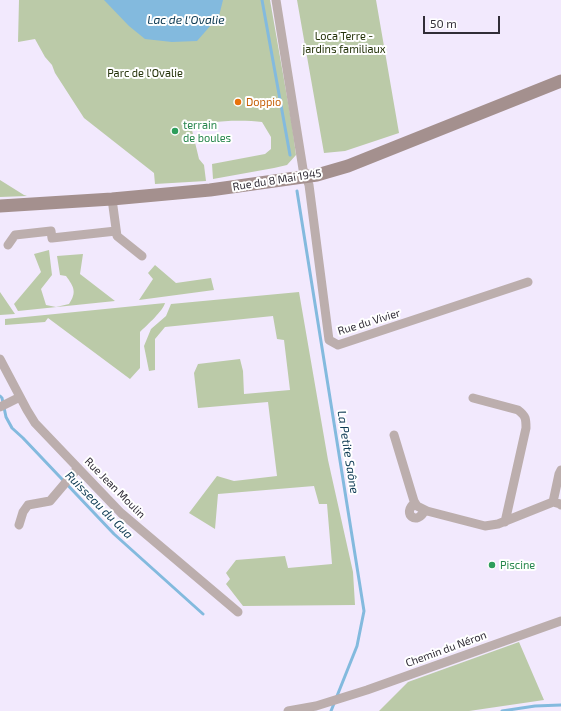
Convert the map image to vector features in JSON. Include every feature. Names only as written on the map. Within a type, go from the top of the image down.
[{"type":"street","points":[[276,0],[301,157],[306,177]]},
{"type":"street","name":"Rue du 8 Mai 1945","points":[[0,206],[112,199],[210,190],[317,176],[348,166],[561,81]]},
{"type":"street","name":"Rue du Vivier","points":[[306,177],[309,185],[329,340],[338,345],[528,282]]},
{"type":"street","points":[[112,199],[117,236],[142,256]]},
{"type":"street","points":[[8,245],[15,235],[51,231],[52,238],[116,231]]},
{"type":"street","name":"Rue Jean Moulin","points":[[0,359],[35,423],[121,513],[238,612]]},
{"type":"street","points":[[4,405],[20,397]]},
{"type":"street","points":[[473,398],[518,410],[523,414],[526,420],[526,428],[505,522]]},
{"type":"street","points":[[394,435],[414,501],[418,506],[425,510],[485,526],[505,522],[557,504],[559,474],[561,470]]},
{"type":"street","points":[[19,525],[23,512],[28,505],[50,501],[78,468]]},
{"type":"street","name":"Chemin du Néron","points":[[288,711],[335,701],[561,621]]},
{"type":"green space","name":"Parc de l'Ovalie","points":[[19,0],[270,0],[296,155],[287,165],[213,179],[212,164],[265,154],[271,149],[271,137],[262,122],[215,122],[198,126],[192,130],[199,159],[204,165],[206,181],[155,184],[154,173],[84,118],[35,39],[18,42]]},
{"type":"green space","name":"Loca'Terre - jardins familiaux","points":[[297,0],[376,0],[399,133],[345,151],[324,153]]},
{"type":"green space","points":[[0,180],[24,195],[27,196],[0,197]]},
{"type":"green space","points":[[49,250],[52,275],[41,289],[46,305],[56,307],[69,304],[74,293],[71,283],[66,276],[60,275],[57,256],[83,254],[80,274],[115,301],[18,311],[14,304],[41,272],[34,254]]},
{"type":"green space","points":[[155,265],[176,283],[211,278],[214,290],[139,300],[153,279],[148,273]]},
{"type":"green space","points":[[0,292],[15,314],[0,315]]},
{"type":"green space","points":[[299,292],[328,460],[353,572],[355,605],[243,606],[226,584],[230,579],[226,573],[236,560],[285,556],[288,568],[332,564],[327,504],[319,504],[314,486],[218,494],[215,529],[189,513],[217,476],[234,481],[277,476],[268,402],[198,408],[194,373],[198,364],[240,359],[243,371],[244,394],[290,390],[284,340],[277,339],[273,316],[165,327],[155,339],[155,370],[149,371],[144,346],[151,329],[166,316],[171,304]]},
{"type":"green space","points":[[165,303],[158,314],[140,332],[140,368],[130,379],[48,318],[45,322],[5,325],[5,319]]},
{"type":"green space","points":[[519,642],[544,700],[469,711],[379,711],[408,682]]},
{"type":"water","name":"Lac de l'Ovalie","points":[[104,0],[223,0],[219,16],[197,41],[172,42],[145,39],[129,26]]},
{"type":"waterway","name":"La Petite Saône","points":[[262,0],[290,155]]},
{"type":"waterway","name":"La Petite Saône","points":[[297,191],[364,611],[357,646],[331,711]]},
{"type":"waterway","name":"Ruisseau du Gua","points":[[0,396],[2,398],[6,417],[12,428],[114,534],[203,614]]},
{"type":"waterway","points":[[502,711],[535,706],[561,705]]},
{"type":"place","name":"Doppio","points":[[238,102]]},
{"type":"place","name":"terrain de boules","points":[[175,131]]},
{"type":"place","name":"Piscine","points":[[492,565]]}]
